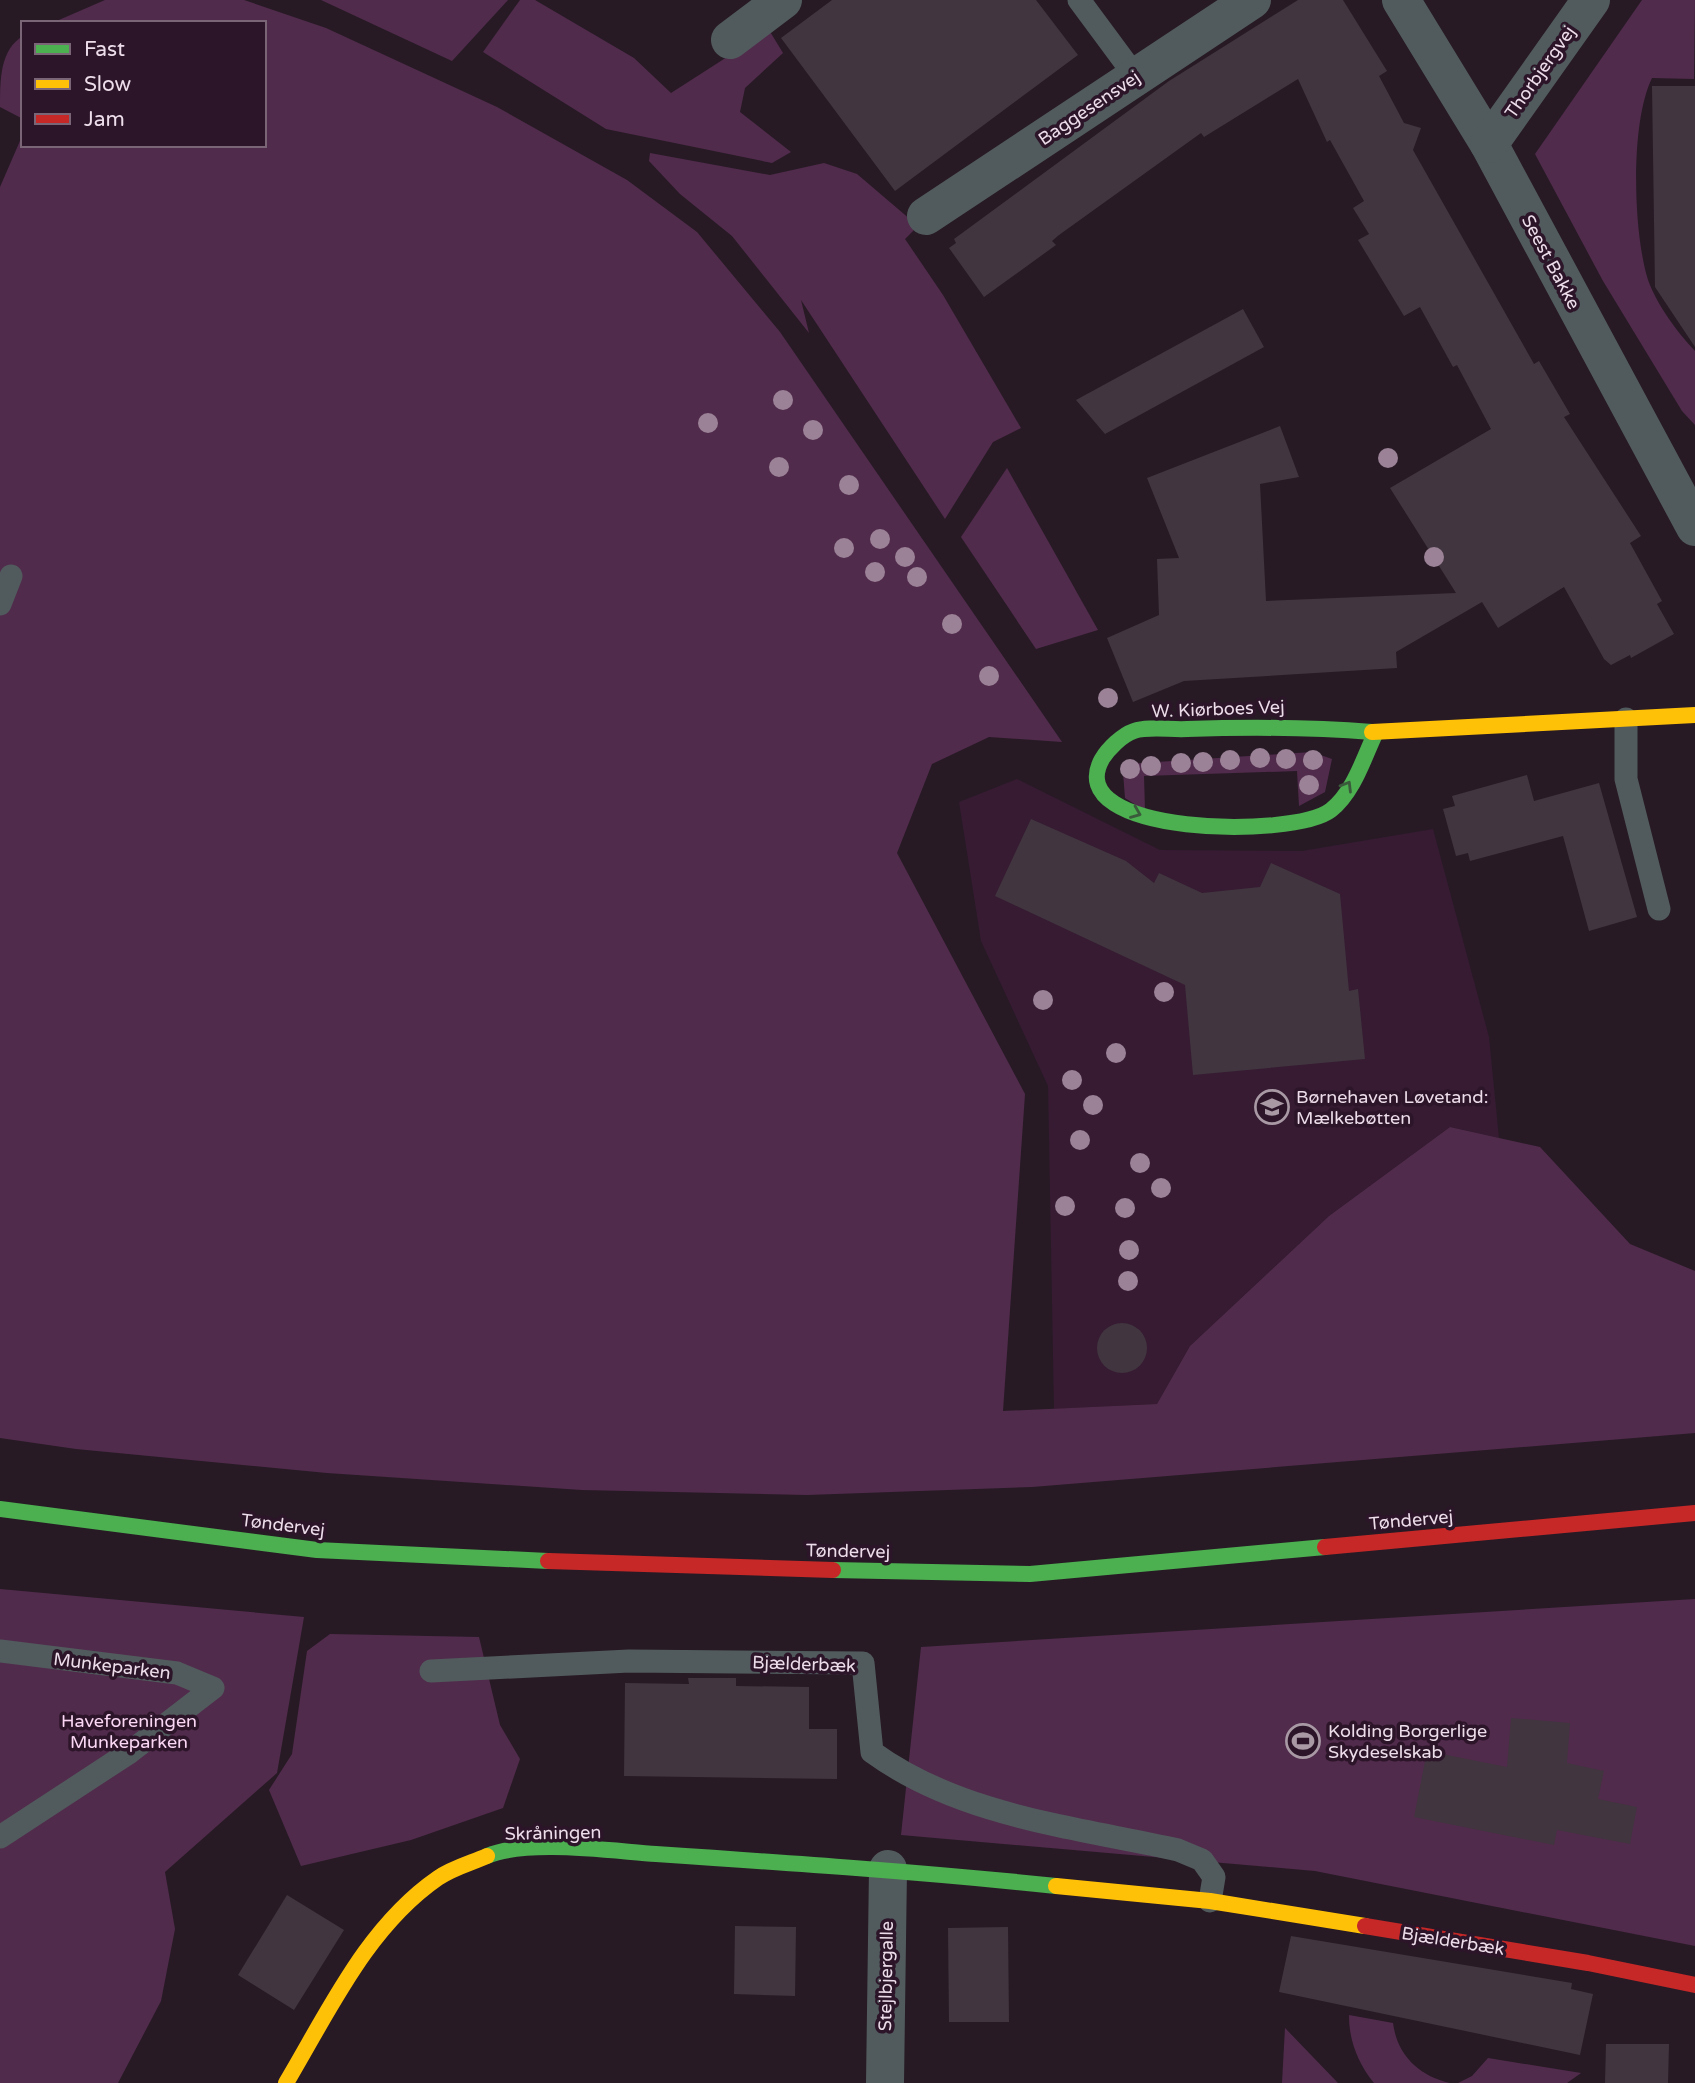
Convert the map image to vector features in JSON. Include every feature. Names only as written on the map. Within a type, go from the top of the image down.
[{"type":"street","points":[[730,40],[783,0]]},
{"type":"street","name":"Baggesensvej","points":[[926,216],[1252,0]]},
{"type":"street","name":"Seest Bakke","points":[[1401,0],[1489,145],[1695,527]]},
{"type":"street","name":"Thorbjergvej","points":[[1489,145],[1591,0]]},
{"type":"street","name":"W. Kiørboes Vej","points":[[1376,732],[1341,797],[1329,811],[1302,822],[1223,827],[1146,818],[1122,807],[1104,794],[1097,781],[1096,765],[1113,743],[1134,731],[1294,726],[1376,732],[1695,715]]},
{"type":"street","name":"Tøndervej","points":[[0,1508],[317,1550],[706,1568],[1030,1574],[1695,1513]]},
{"type":"street","name":"Skråningen","points":[[286,2083],[351,1974],[388,1921],[439,1877],[499,1851],[557,1848],[888,1869]]},
{"type":"street","name":"Bjælderbæk","points":[[888,1869],[1210,1900],[1588,1963],[1695,1985]]},
{"type":"street","name":"Stejlbjergalle","points":[[885,2083],[888,1869]]},
{"type":"lane","points":[[1079,0],[1136,76]]},
{"type":"lane","points":[[0,604],[11,576]]},
{"type":"lane","points":[[1626,719],[1626,779],[1659,909]]},
{"type":"lane","name":"Munkeparken","points":[[0,1651],[177,1673],[213,1688],[130,1752],[0,1837]]},
{"type":"lane","name":"Bjælderbæk","points":[[431,1671],[629,1661],[863,1662],[872,1752],[902,1774],[945,1794],[1021,1816],[1178,1850],[1202,1860],[1214,1877],[1210,1900]]},
{"type":"shaded area","name":"Børnehaven Løvetand: Mælkebøtten","points":[[1017,779],[1160,850],[1302,851],[1433,829],[1489,1037],[1499,1138],[1450,1127],[1329,1216],[1190,1346],[1157,1404],[1054,1409],[1048,1086],[981,941],[959,802]]},
{"type":"green space","points":[[105,0],[244,0],[326,28],[497,107],[627,180],[697,232],[780,332],[1062,742],[989,737],[932,764],[897,853],[1025,1094],[1003,1411],[1157,1404],[1190,1346],[1329,1216],[1450,1127],[1540,1147],[1630,1244],[1695,1271],[1695,1433],[1032,1487],[807,1495],[582,1490],[327,1473],[76,1449],[0,1438],[0,187],[21,139],[21,147],[266,147],[266,21],[57,21]]},
{"type":"green space","points":[[321,0],[508,0],[452,61]]},
{"type":"green space","points":[[520,0],[535,0],[634,58],[671,93],[769,30],[783,53],[745,88],[740,112],[791,152],[772,163],[606,129],[483,52]]},
{"type":"green space","points":[[1642,0],[1695,0],[1694,79],[1652,78],[1640,122],[1636,178],[1639,235],[1648,280],[1668,318],[1695,351],[1695,425],[1682,411],[1603,281],[1535,154]]},
{"type":"green space","points":[[21,38],[21,118],[0,107],[3,66],[15,42]]},
{"type":"green space","points":[[650,153],[770,175],[824,163],[857,174],[918,226],[905,239],[943,295],[1021,428],[993,442],[945,519],[801,300],[809,333],[732,236],[680,194],[649,161]]},
{"type":"green space","points":[[1007,468],[1098,630],[1036,649],[961,537]]},
{"type":"green space","points":[[1312,752],[1332,759],[1325,792],[1299,806],[1297,771],[1144,776],[1145,811],[1125,798],[1123,772],[1126,764]]},
{"type":"green space","name":"Haveforeningen Munkeparken","points":[[0,1589],[304,1617],[277,1773],[165,1872],[175,1929],[161,2001],[118,2083],[0,2083]]},
{"type":"green space","name":"Kolding Borgerlige Skydeselskab","points":[[1695,1599],[1695,1946],[1315,1871],[901,1835],[921,1647]]},
{"type":"green space","points":[[330,1634],[479,1637],[500,1725],[520,1759],[503,1808],[411,1840],[301,1866],[269,1790],[292,1754],[307,1651]]},
{"type":"green space","points":[[1349,2015],[1393,2023],[1399,2045],[1411,2062],[1429,2075],[1450,2083],[1374,2083],[1363,2068],[1356,2051]]},
{"type":"green space","points":[[1285,2028],[1338,2083],[1282,2083]]},
{"type":"green space","points":[[1488,2058],[1581,2073],[1567,2083],[1458,2083],[1472,2076]]},
{"type":"building","points":[[832,0],[1036,0],[1078,55],[895,191],[781,38]]},
{"type":"building","points":[[1298,0],[1343,0],[1387,71],[1379,76],[1404,123],[1421,128],[1413,150],[1534,364],[1539,361],[1570,414],[1564,417],[1641,536],[1630,543],[1662,601],[1657,604],[1674,634],[1631,658],[1630,655],[1611,665],[1604,659],[1564,587],[1498,628],[1482,602],[1396,652],[1397,668],[1184,681],[1133,702],[1107,638],[1159,615],[1157,559],[1179,558],[1147,478],[1280,426],[1299,477],[1260,484],[1266,601],[1456,593],[1390,488],[1491,429],[1457,365],[1453,367],[1420,307],[1404,316],[1358,240],[1369,234],[1353,208],[1364,201],[1330,140],[1327,142],[1298,79],[1204,137],[1201,133],[1059,235],[1052,241],[1056,245],[984,297],[949,248],[956,243],[954,239],[1169,81]]},
{"type":"building","points":[[1652,86],[1695,86],[1695,347],[1655,287]]},
{"type":"building","points":[[1243,309],[1264,347],[1105,434],[1076,400]]},
{"type":"building","points":[[1527,775],[1534,801],[1599,783],[1637,917],[1589,931],[1563,836],[1470,861],[1468,853],[1456,856],[1443,809],[1455,806],[1452,796]]},
{"type":"building","points":[[1031,819],[1126,861],[1154,883],[1159,873],[1202,893],[1260,887],[1271,863],[1340,894],[1349,991],[1358,989],[1365,1059],[1193,1075],[1185,985],[995,896]]},
{"type":"building","points":[[1122,1323],[1139,1331],[1147,1348],[1139,1365],[1122,1373],[1105,1365],[1097,1348],[1105,1331]]},
{"type":"building","points":[[688,1678],[736,1678],[736,1686],[809,1687],[809,1729],[837,1729],[837,1779],[624,1776],[625,1683],[689,1684]]},
{"type":"building","points":[[1511,1718],[1570,1723],[1567,1763],[1604,1771],[1598,1799],[1637,1807],[1630,1844],[1557,1830],[1554,1845],[1414,1817],[1427,1751],[1507,1767]]},
{"type":"building","points":[[287,1895],[344,1930],[294,2010],[238,1975]]},
{"type":"building","points":[[735,1926],[796,1927],[795,1996],[734,1994]]},
{"type":"building","points":[[1008,1927],[1009,2022],[949,2022],[948,1928]]},
{"type":"building","points":[[1291,1936],[1572,1983],[1571,1989],[1593,1994],[1580,2055],[1279,1992]]},
{"type":"building","points":[[1606,2044],[1669,2044],[1668,2083],[1605,2083]]},
{"type":"traffic: fast","points":[[1372,732],[1280,728],[1140,730],[1120,739],[1105,755],[1098,784],[1114,804],[1146,817],[1186,824],[1231,827],[1274,825],[1309,819],[1331,810],[1346,794],[1376,732]]},
{"type":"traffic: fast","points":[[0,1509],[317,1550],[548,1561]]},
{"type":"traffic: fast","points":[[833,1570],[1030,1574],[1325,1547]]},
{"type":"traffic: fast","points":[[487,1856],[524,1848],[570,1847],[1056,1886]]},
{"type":"traffic: slow","points":[[1372,732],[1695,715]]},
{"type":"traffic: slow","points":[[286,2083],[351,1972],[390,1921],[438,1878],[455,1868],[487,1856]]},
{"type":"traffic: slow","points":[[1056,1886],[1210,1901],[1365,1926]]},
{"type":"traffic: jam","points":[[1325,1547],[1695,1513]]},
{"type":"traffic: jam","points":[[548,1561],[833,1570]]},
{"type":"traffic: jam","points":[[1365,1926],[1588,1963],[1695,1985]]},
{"type":"place","name":"Børnehaven Løvetand: Mælkebøtten","points":[[1272,1107]]},
{"type":"place","name":"Kolding Borgerlige Skydeselskab","points":[[1303,1741]]}]
